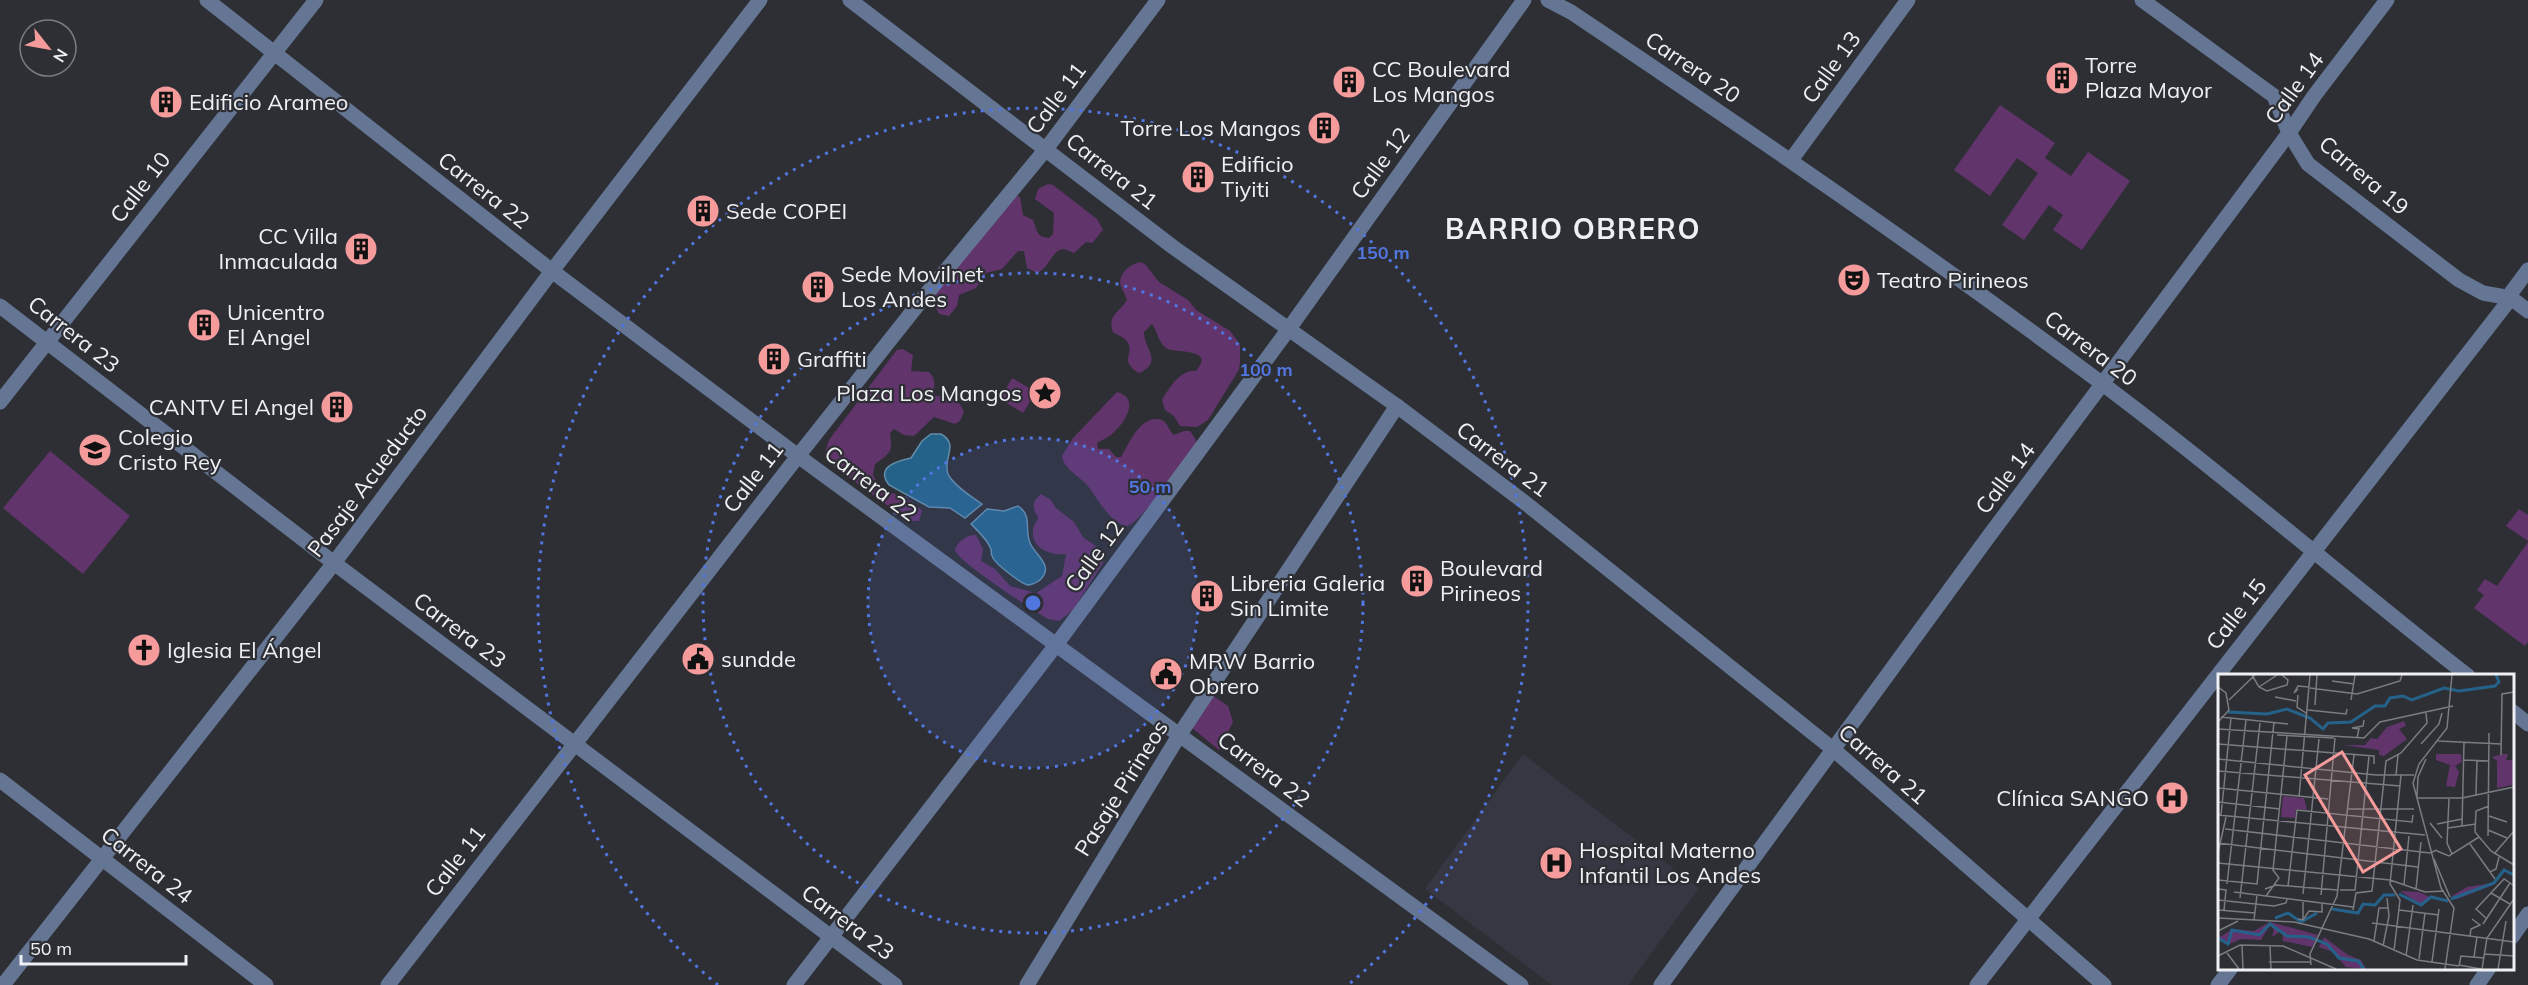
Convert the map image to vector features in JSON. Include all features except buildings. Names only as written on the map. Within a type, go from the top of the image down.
[{"type":"street","name":"Carrera 22","points":[[207,0],[552,271],[798,456],[1521,985]]},
{"type":"street","name":"Calle 10","points":[[0,402],[316,0]]},
{"type":"street","name":"Pasaje Acueducto","points":[[3,985],[334,562],[552,271],[760,0]]},
{"type":"street","name":"Carrera 21","points":[[850,0],[1173,247],[1396,406],[1528,505],[1834,750],[2104,985]]},
{"type":"street","name":"Calle 11","points":[[387,985],[798,456],[924,297],[1046,149],[1158,0]]},
{"type":"street","name":"Calle 12","points":[[795,985],[1056,645],[1288,330],[1524,0]]},
{"type":"street","name":"Carrera 20","points":[[1548,0],[1571,12],[1791,160],[1958,277],[2103,384],[2315,550],[2466,674]]},
{"type":"street","name":"Calle 13","points":[[1791,160],[1908,0]]},
{"type":"street","name":"Carrera 19","points":[[2142,0],[2274,96],[2289,133],[2308,164],[2459,280],[2483,292],[2511,298],[2528,311]]},
{"type":"street","name":"Calle 14","points":[[1661,985],[2314,96],[2387,0]]},
{"type":"street","name":"Calle 15","points":[[2219,674],[2511,298],[2511,293],[2528,270]]},
{"type":"street","name":"Carrera 23","points":[[0,306],[574,745],[896,985]]},
{"type":"street","name":"Pasaje Pirineos","points":[[1027,985],[1180,734],[1396,406]]},
{"type":"street","name":"Calle 15","points":[[1977,985],[2218,675]]},
{"type":"street","points":[[2513,713],[2528,724]]},
{"type":"street","name":"Carrera 24","points":[[0,780],[266,985]]},
{"type":"street","points":[[2513,934],[2528,914]]},
{"type":"street","points":[[2218,985],[2230,970]]},
{"type":"street","points":[[2476,985],[2487,970]]},
{"type":"shaded area","points":[[2000,105],[2055,143],[2045,158],[2071,176],[2088,152],[2130,181],[2082,250],[2053,230],[2063,215],[2049,205],[2024,240],[2002,225],[2038,173],[2017,158],[1990,196],[1954,170]]},
{"type":"shaded area","points":[[1048,184],[1053,185],[1097,219],[1103,230],[1092,243],[1086,242],[1074,253],[1064,249],[1060,250],[1037,273],[1027,268],[1024,251],[1018,251],[1002,269],[986,273],[976,288],[959,295],[957,306],[949,316],[939,314],[931,298],[1015,195],[1020,197],[1023,215],[1033,220],[1039,235],[1049,238],[1053,234],[1054,213],[1035,199],[1038,189]]},
{"type":"shaded area","points":[[1140,262],[1145,264],[1159,282],[1188,300],[1196,310],[1230,331],[1240,344],[1240,368],[1208,420],[1197,427],[1180,426],[1174,416],[1165,410],[1162,400],[1180,376],[1196,371],[1201,358],[1192,353],[1166,348],[1152,324],[1144,332],[1152,360],[1146,369],[1139,373],[1129,364],[1130,349],[1126,340],[1113,332],[1113,318],[1127,300],[1120,282],[1121,278],[1132,265]]},
{"type":"shaded area","points":[[903,349],[913,355],[911,371],[929,372],[932,375],[935,396],[953,399],[964,412],[960,421],[955,424],[934,417],[914,436],[904,435],[894,429],[890,433],[891,449],[875,464],[873,475],[877,482],[889,491],[917,505],[922,511],[919,521],[909,521],[829,463],[825,452],[829,440],[893,355],[897,350]]},
{"type":"shaded area","points":[[1012,378],[1036,392],[1023,413],[1000,399]]},
{"type":"shaded area","points":[[1117,392],[1128,399],[1126,417],[1110,436],[1097,443],[1098,449],[1109,449],[1116,457],[1121,457],[1142,425],[1155,419],[1164,421],[1174,435],[1190,431],[1196,440],[1195,446],[1150,505],[1132,524],[1126,526],[1116,521],[1106,511],[1088,485],[1066,466],[1062,456],[1073,438]]},
{"type":"shaded area","points":[[50,451],[130,516],[83,574],[3,508]]},
{"type":"shaded area","points":[[1041,494],[1050,499],[1056,508],[1074,522],[1083,537],[1097,547],[1103,563],[1073,610],[1059,621],[1048,619],[997,586],[969,565],[955,550],[963,539],[976,535],[983,549],[981,561],[995,569],[1010,586],[1036,593],[1062,576],[1066,554],[1049,552],[1035,542],[1033,529],[1038,517],[1034,505]]},
{"type":"shaded area","points":[[2519,509],[2528,515],[2528,541],[2506,526]]},
{"type":"shaded area","points":[[2528,542],[2528,642],[2525,646],[2474,608],[2484,595],[2477,590],[2485,579],[2497,586]]},
{"type":"shaded area","points":[[1212,695],[1228,706],[1233,722],[1219,750],[1191,727]]},
{"type":"shaded area","name":"Hospital Materno Infantil Los Andes","points":[[1523,754],[1699,888],[1628,985],[1552,985],[1425,889]]},
{"type":"water","points":[[931,434],[941,434],[947,438],[950,447],[947,468],[950,478],[982,504],[965,518],[950,508],[929,507],[889,485],[885,479],[886,469],[889,466],[911,458],[922,441]]},
{"type":"water","points":[[1018,506],[1027,518],[1030,543],[1045,565],[1041,579],[1029,585],[1015,578],[995,561],[987,542],[971,524],[987,509],[1004,511]]},
{"type":"place","name":"Torre Plaza Mayor","points":[[2062,78]]},
{"type":"place","name":"CC Boulevard Los Mangos","points":[[1349,82]]},
{"type":"place","name":"Edificio Arameo","points":[[166,102]]},
{"type":"place","name":"Torre Los Mangos","points":[[1324,128]]},
{"type":"place","name":"Edificio Tiyiti","points":[[1198,177]]},
{"type":"place","name":"Sede COPEI","points":[[703,211]]},
{"type":"place","name":"CC Villa Inmaculada","points":[[361,249]]},
{"type":"place","name":"Teatro Pirineos","points":[[1854,280]]},
{"type":"place","name":"Sede Movilnet Los Andes","points":[[818,287]]},
{"type":"place","name":"Unicentro El Angel","points":[[204,325]]},
{"type":"place","name":"Graffiti","points":[[774,359]]},
{"type":"place","name":"Plaza Los Mangos","points":[[1045,393]]},
{"type":"place","name":"CANTV El Angel","points":[[337,407]]},
{"type":"place","name":"Colegio Cristo Rey","points":[[95,450]]},
{"type":"place","name":"Boulevard Pirineos","points":[[1417,581]]},
{"type":"place","name":"Libreria Galeria Sin Limite","points":[[1207,596]]},
{"type":"place","name":"Iglesia El Ángel","points":[[144,650]]},
{"type":"place","name":"sundde","points":[[698,659]]},
{"type":"place","name":"MRW Barrio Obrero","points":[[1166,674]]},
{"type":"place","name":"Clínica SANGO","points":[[2172,798]]},
{"type":"place","name":"Hospital Materno Infantil Los Andes","points":[[1556,863]]},
{"type":"district","name":"BARRIO OBRERO","points":[[1573,228]]}]
